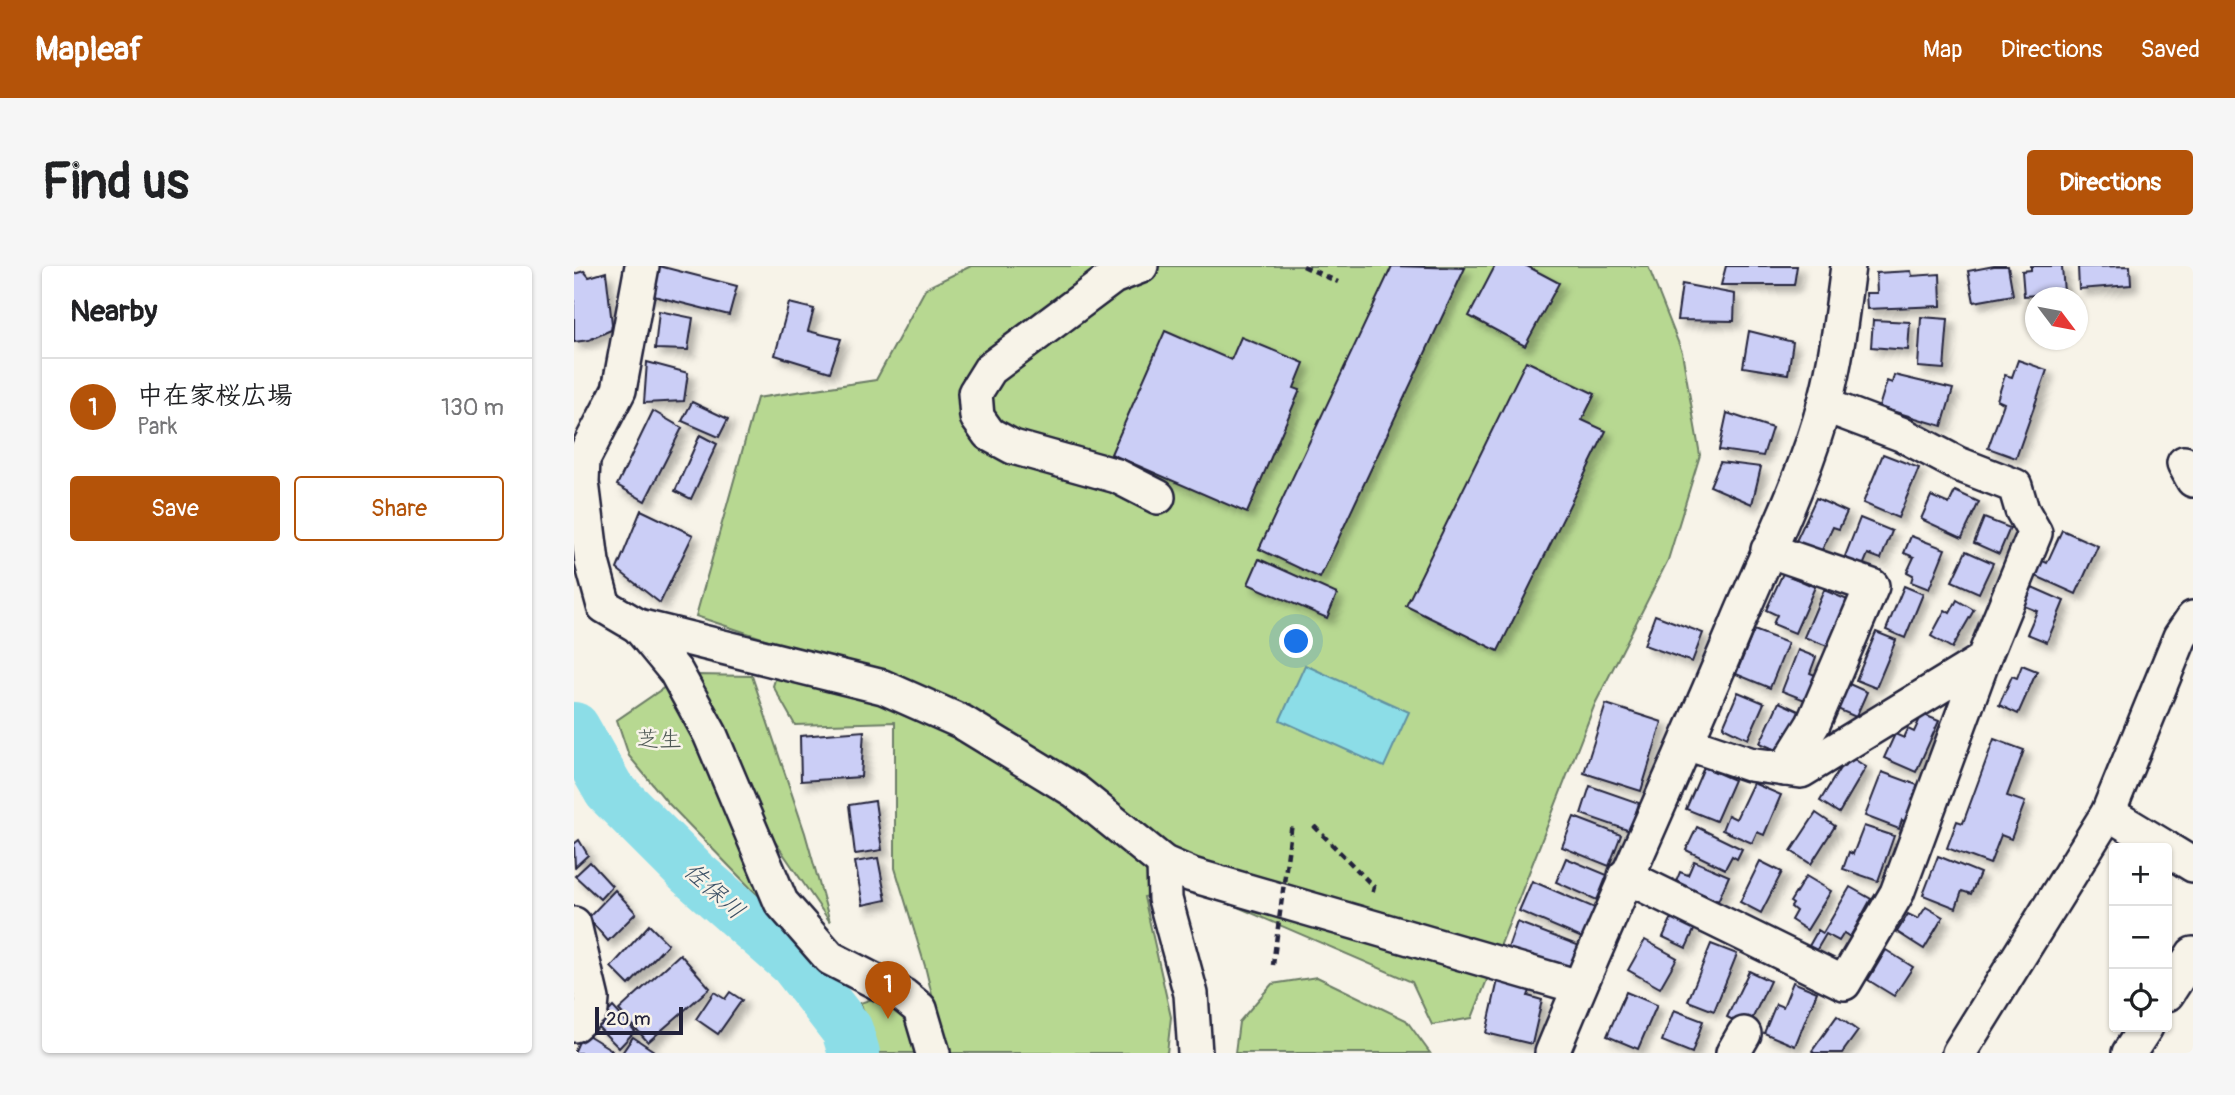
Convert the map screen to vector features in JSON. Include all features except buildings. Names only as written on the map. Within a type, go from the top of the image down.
[{"type":"street","points":[[642,266],[619,390],[583,459],[582,482],[592,562],[604,606],[638,625],[883,687],[962,722],[1075,791],[1164,863],[1192,875],[1580,986]]},
{"type":"street","points":[[1141,266],[1113,277],[990,369],[975,393],[977,417],[989,434],[1013,447],[1117,476],[1158,497]]},
{"type":"street","points":[[1552,1053],[1625,876],[1688,743],[1768,550],[1824,405],[1837,350],[1848,266]]},
{"type":"street","points":[[1625,876],[1843,983],[1897,893],[1983,660],[2035,533],[2022,510],[2015,486],[1958,464],[1901,434],[1824,405]]},
{"type":"street","points":[[1768,550],[1872,586],[1813,724],[1785,769]]},
{"type":"street","points":[[1959,1053],[2108,813],[2180,637],[2193,618]]},
{"type":"street","points":[[638,625],[677,671],[710,734],[781,902],[830,958],[904,996],[920,1009],[933,1053]]},
{"type":"street","points":[[1688,743],[1749,764],[1801,771],[1983,660]]},
{"type":"street","points":[[2108,813],[2158,843]]},
{"type":"street","points":[[2172,852],[2193,864]]},
{"type":"street","points":[[1164,863],[1165,899],[1191,993],[1195,1053]]},
{"type":"street","points":[[574,924],[592,999],[591,1010],[574,1025]]},
{"type":"street","points":[[2172,986],[2193,954]]},
{"type":"street","points":[[2129,1053],[2143,1032]]},
{"type":"path","points":[[1303,266],[1338,282]]},
{"type":"path","points":[[1273,965],[1292,823]]},
{"type":"path","points":[[1314,826],[1374,887]]},
{"type":"green space","points":[[971,266],[1648,266],[1682,352],[1700,455],[1668,560],[1595,704],[1472,1018],[1432,1025],[1412,982],[1191,887],[1144,897],[1171,1017],[1167,1053],[946,1053],[925,966],[895,868],[895,722],[795,725],[773,686],[786,646],[696,616],[757,398],[876,380],[926,288]]},
{"type":"green space","name":"芝生","points":[[697,675],[752,676],[805,833],[830,922],[754,811]]},
{"type":"green space","name":"芝生","points":[[665,687],[700,742],[767,905],[668,803],[629,756],[617,720]]},
{"type":"green space","points":[[1317,977],[1406,1020],[1430,1053],[1235,1053],[1239,1022],[1272,984]]},
{"type":"green space","points":[[875,998],[904,1012],[918,1053],[878,1053],[871,1026],[860,1003]]},
{"type":"water","points":[[1305,665],[1409,712],[1384,767],[1280,720]]},
{"type":"waterway","name":"佐保川","points":[[574,728],[609,790],[691,872],[795,963],[847,1030],[854,1053]]},
{"type":"place","name":"中在家桜広場","points":[[888,1019]]}]
